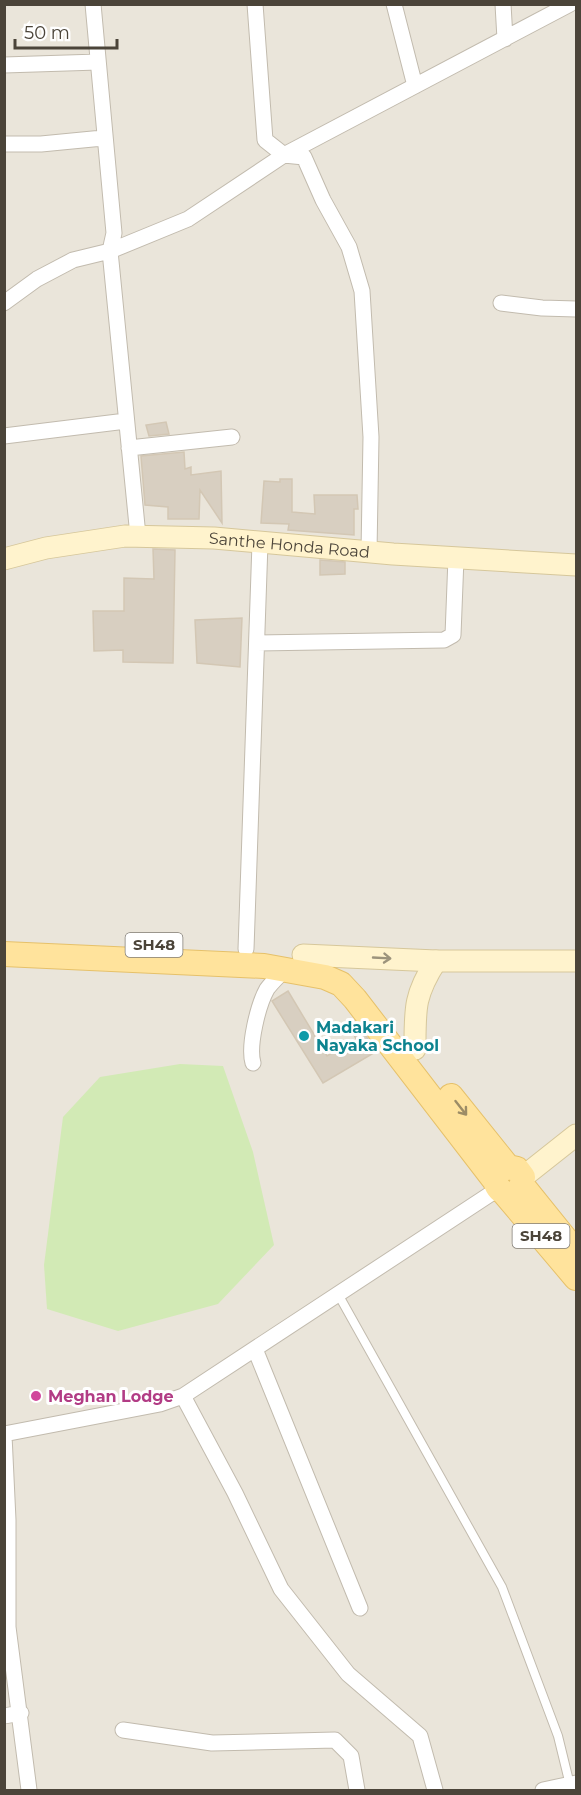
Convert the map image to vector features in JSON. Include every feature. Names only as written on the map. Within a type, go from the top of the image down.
[{"type":"main road","name":"Santhe Honda Road","points":[[4,559],[46,548],[138,536],[576,565]]},
{"type":"main road","name":"SH48","points":[[4,938],[246,949],[297,962],[341,984],[509,1182],[576,1252]]},
{"type":"main road","name":"SH48","points":[[4,954],[297,962],[344,968],[359,980],[415,1049],[576,1278]]},
{"type":"main road","points":[[415,1049],[417,997],[436,961]]},
{"type":"main road","points":[[297,962],[576,961]]},
{"type":"main road","points":[[509,1182],[576,1136]]},
{"type":"street","points":[[93,4],[103,138],[114,233],[110,251],[138,536]]},
{"type":"street","points":[[255,4],[266,140],[284,155],[304,157],[323,200],[349,247],[362,291],[371,437],[369,552]]},
{"type":"street","points":[[393,4],[415,86]]},
{"type":"street","points":[[502,4],[505,39]]},
{"type":"street","points":[[4,303],[37,279],[73,260],[110,251],[188,219],[284,155],[570,4]]},
{"type":"street","points":[[4,65],[98,62]]},
{"type":"street","points":[[4,144],[42,144],[103,138]]},
{"type":"street","points":[[501,303],[542,309],[576,309]]},
{"type":"street","points":[[4,436],[126,421]]},
{"type":"street","points":[[129,448],[232,436]]},
{"type":"street","points":[[246,949],[260,543]]},
{"type":"street","points":[[257,643],[444,640],[453,635],[456,558]]},
{"type":"street","points":[[253,1063],[251,1056],[257,1015],[267,989],[297,962]]},
{"type":"street","points":[[29,1791],[21,1713],[6,1627],[8,1520],[4,1434],[160,1404],[183,1396],[509,1182]]},
{"type":"street","points":[[255,1349],[360,1608]]},
{"type":"street","points":[[183,1396],[235,1493],[281,1589],[348,1674],[420,1736],[435,1791]]},
{"type":"street","points":[[4,1716],[21,1713]]},
{"type":"street","points":[[123,1730],[212,1743],[335,1740],[351,1756],[357,1791]]},
{"type":"street","points":[[543,1791],[573,1784]]},
{"type":"lane","points":[[338,1294],[502,1587],[558,1736],[573,1784]]},
{"type":"shaded area","points":[[5,5],[576,5],[576,1790],[5,1790]]},
{"type":"green space","points":[[180,1064],[223,1066],[253,1152],[274,1245],[218,1304],[118,1331],[47,1309],[44,1265],[63,1117],[100,1077]]},
{"type":"building","points":[[166,422],[169,434],[149,436],[146,425]]},
{"type":"building","points":[[184,452],[185,469],[191,467],[191,475],[221,471],[222,523],[200,490],[199,519],[168,519],[168,507],[145,505],[141,456]]},
{"type":"building","points":[[280,479],[292,479],[292,512],[315,514],[314,495],[357,495],[358,509],[354,509],[354,535],[288,530],[289,524],[261,523],[264,481],[280,482]]},
{"type":"building","points":[[153,549],[175,550],[173,663],[123,662],[123,650],[94,651],[93,611],[124,611],[124,578],[154,579]]},
{"type":"building","points":[[320,560],[345,562],[345,574],[320,575]]},
{"type":"building","points":[[242,618],[240,667],[197,663],[195,620]]},
{"type":"building","name":"Madakari Nayaka School","points":[[288,991],[327,1056],[356,1039],[353,1033],[360,1028],[377,1051],[323,1083],[272,1001]]},
{"type":"place","name":"Madakari Nayaka School","points":[[304,1036]]},
{"type":"place","name":"Meghan Lodge","points":[[36,1396]]}]
